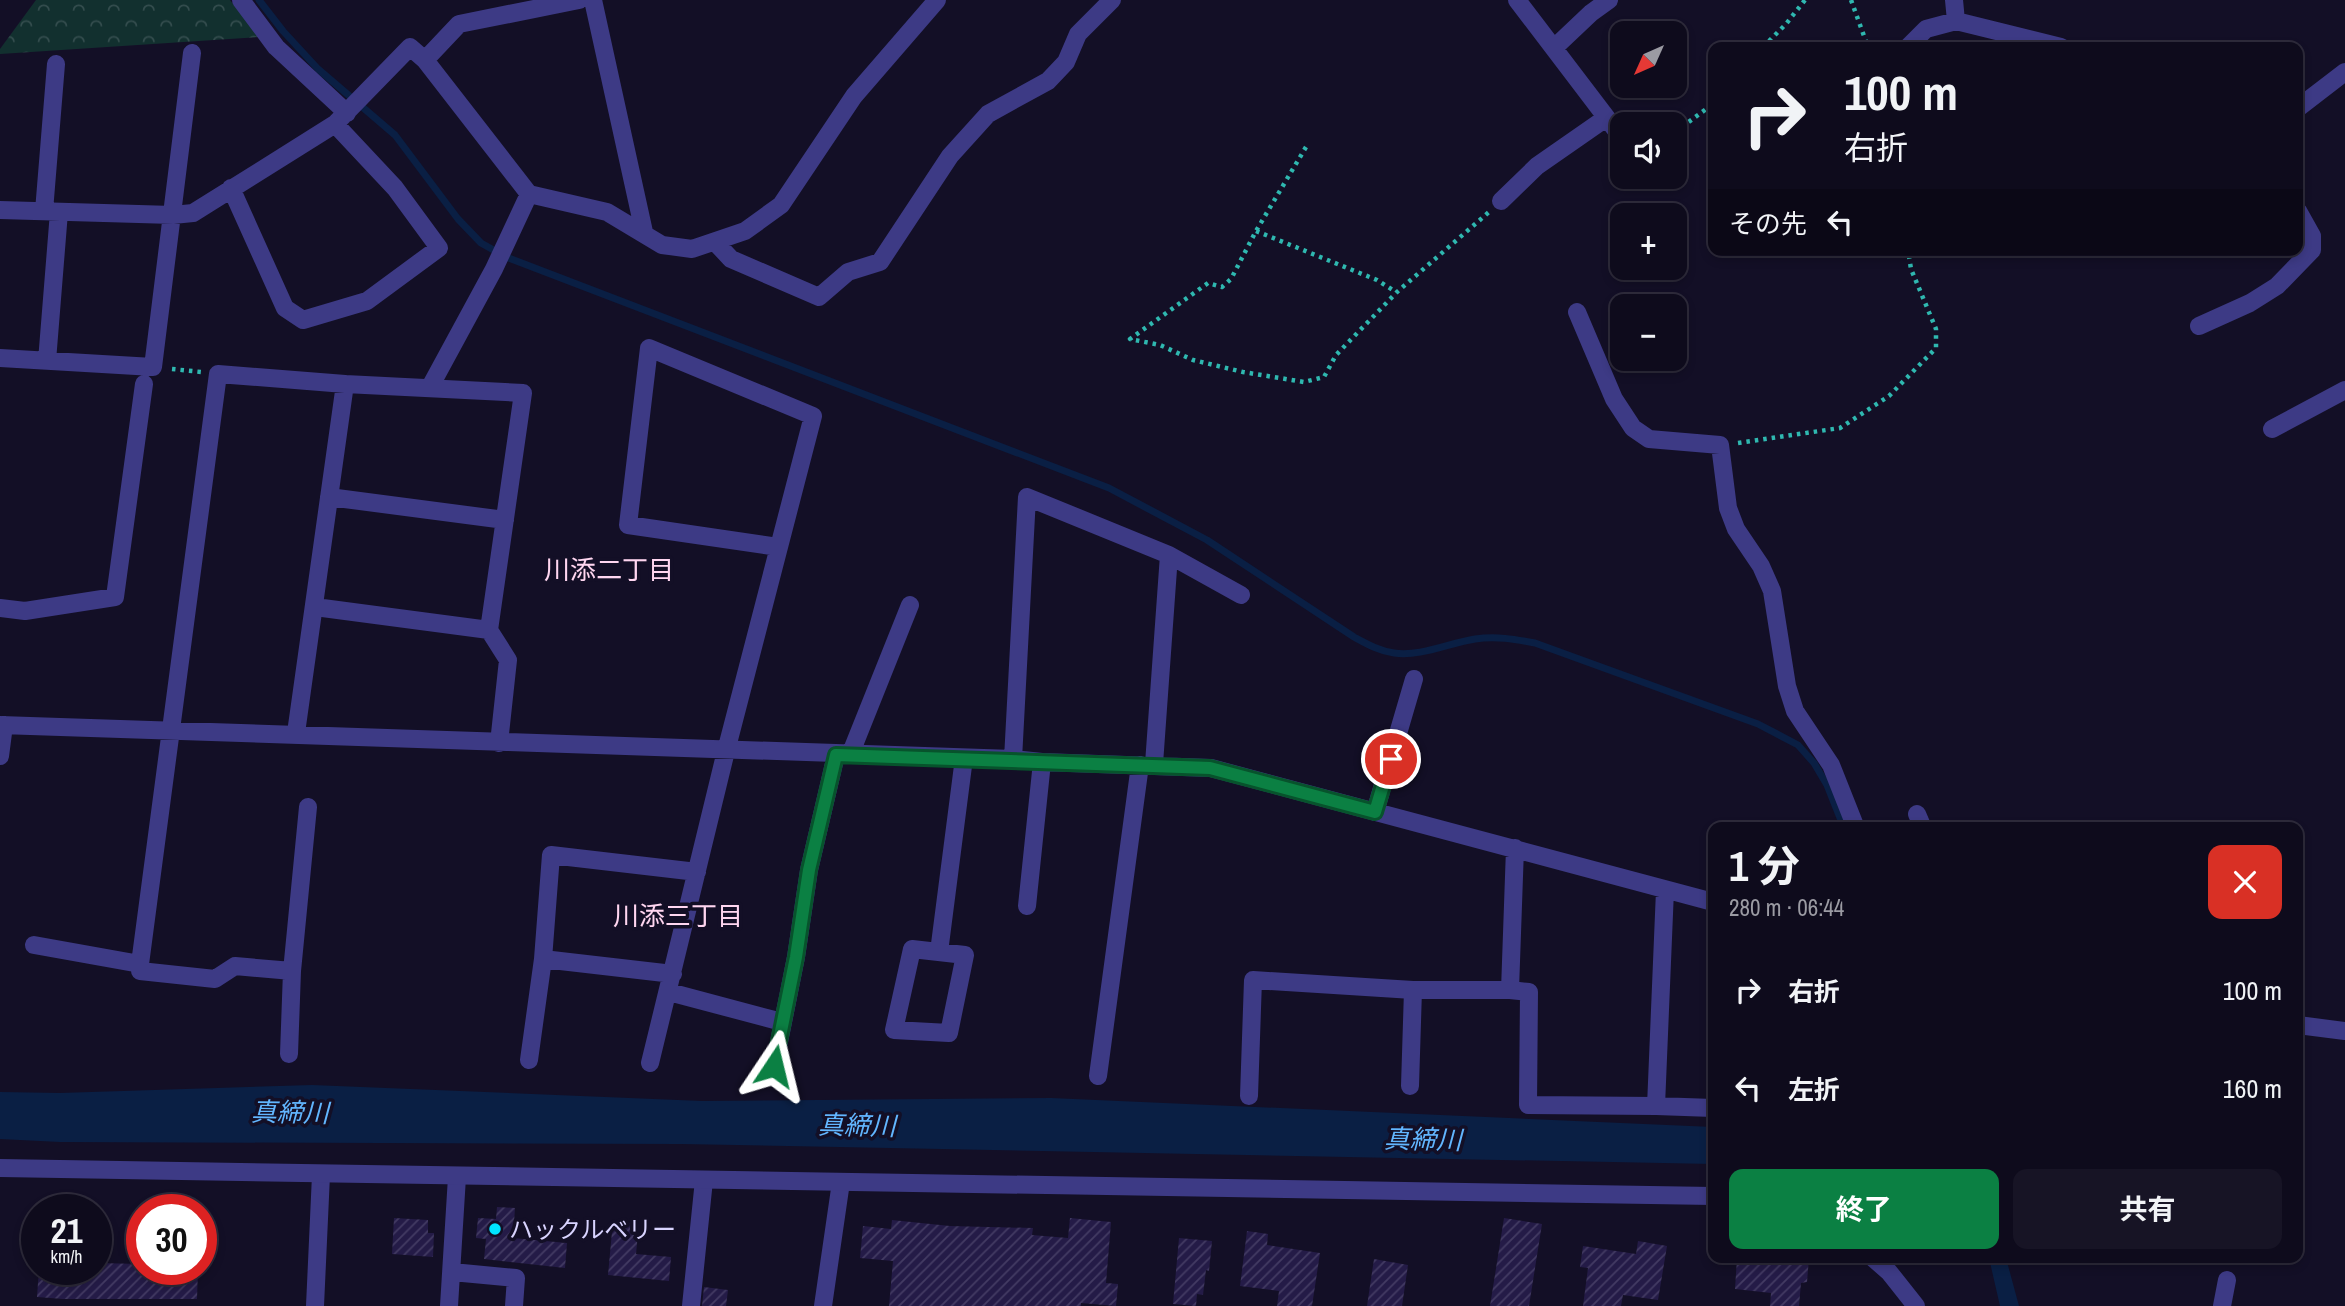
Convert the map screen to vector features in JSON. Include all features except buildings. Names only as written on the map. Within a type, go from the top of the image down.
[{"type":"street","points":[[231,188],[285,308],[303,320],[367,300],[439,248],[341,119],[276,47],[241,0]]},
{"type":"street","points":[[425,60],[459,24],[579,0]]},
{"type":"street","points":[[593,0],[644,232]]},
{"type":"street","points":[[0,210],[173,215],[193,213],[341,119],[410,47],[425,60],[529,194],[607,212],[662,245],[692,249],[745,231],[781,205],[854,96],[937,0]]},
{"type":"street","points":[[715,242],[732,259],[818,297],[848,272],[880,262],[950,156],[988,114],[1048,81],[1066,62],[1078,34],[1112,0]]},
{"type":"street","points":[[1517,0],[1610,123]]},
{"type":"street","points":[[1554,48],[1609,0]]},
{"type":"street","points":[[1954,0],[1956,21]]},
{"type":"street","points":[[1913,42],[1926,29],[1956,21],[2041,42]]},
{"type":"street","points":[[0,358],[153,367],[192,53]]},
{"type":"street","points":[[47,361],[56,64]]},
{"type":"street","points":[[2303,103],[2345,72]]},
{"type":"street","points":[[1502,201],[1537,166],[1606,118]]},
{"type":"street","points":[[430,387],[494,268],[529,194]]},
{"type":"street","points":[[2199,326],[2250,303],[2277,286],[2312,250],[2312,236],[2303,220]]},
{"type":"street","points":[[1577,312],[1614,399],[1633,429],[1649,439],[1720,445],[1728,508],[1736,529],[1761,566],[1772,591],[1787,686],[1795,711],[1831,765],[1854,822]]},
{"type":"street","points":[[650,1063],[726,751],[813,416],[649,348],[628,525],[778,547]]},
{"type":"street","points":[[292,971],[235,966],[215,979],[140,971],[218,374],[523,393],[489,630],[509,660],[499,743]]},
{"type":"street","points":[[0,608],[24,611],[115,597],[144,384]]},
{"type":"street","points":[[296,733],[345,384]]},
{"type":"street","points":[[2272,429],[2345,390]]},
{"type":"street","points":[[329,497],[505,520]]},
{"type":"street","points":[[1013,759],[1027,497],[1169,555],[1241,595]]},
{"type":"street","points":[[1098,1076],[1147,764],[1169,555]]},
{"type":"street","points":[[774,1066],[796,957],[809,870],[843,755],[910,604]]},
{"type":"street","points":[[315,607],[489,630]]},
{"type":"street","points":[[1375,812],[1414,680]]},
{"type":"street","points":[[0,757],[2,725],[296,733],[499,743],[1210,768],[1708,901]]},
{"type":"street","points":[[939,951],[964,758]]},
{"type":"street","points":[[1027,906],[1042,762]]},
{"type":"street","points":[[289,1054],[292,971],[308,807]]},
{"type":"street","points":[[1510,989],[1514,848]]},
{"type":"street","points":[[529,1060],[543,959],[551,855],[697,872]]},
{"type":"street","points":[[1656,1106],[1665,890]]},
{"type":"street","points":[[34,946],[140,964]]},
{"type":"street","points":[[912,949],[939,951],[965,955],[949,1032],[894,1030],[912,949]]},
{"type":"street","points":[[543,959],[671,983],[782,1022]]},
{"type":"street","points":[[1249,1096],[1253,980],[1413,990],[1510,989],[1529,992],[1528,1105],[1708,1108]]},
{"type":"street","points":[[1410,1086],[1413,990]]},
{"type":"street","points":[[2303,1026],[2345,1031]]},
{"type":"street","points":[[0,1168],[1708,1196]]},
{"type":"street","points":[[315,1306],[321,1175]]},
{"type":"street","points":[[449,1306],[457,1177]]},
{"type":"street","points":[[691,1306],[704,1180]]},
{"type":"street","points":[[823,1306],[841,1182]]},
{"type":"street","points":[[1879,1263],[1916,1306]]},
{"type":"street","points":[[452,1272],[516,1278],[514,1306]]},
{"type":"street","points":[[2222,1306],[2227,1280]]},
{"type":"path","points":[[1768,42],[1805,0]]},
{"type":"path","points":[[1851,0],[1866,42]]},
{"type":"path","points":[[1687,123],[1708,108]]},
{"type":"path","points":[[1306,148],[1256,231],[1231,279],[1222,287],[1208,284],[1130,339],[1160,345],[1193,360],[1243,372],[1304,382],[1324,377],[1336,355],[1397,292],[1502,201]]},
{"type":"path","points":[[1256,231],[1377,280],[1397,292]]},
{"type":"path","points":[[1720,445],[1840,428],[1889,396],[1924,362],[1936,348],[1936,329],[1911,269],[1909,256]]},
{"type":"path","points":[[153,367],[218,374]]},
{"type":"green space","points":[[36,0],[230,0],[259,37],[0,54],[0,49]]},
{"type":"water","name":"真締川","points":[[312,1085],[702,1101],[1051,1098],[1708,1127],[1708,1164],[681,1144],[60,1142],[0,1139],[0,1092],[60,1093]]},
{"type":"water","points":[[1990,1263],[2007,1263],[2019,1306],[2000,1306]]},
{"type":"waterway","points":[[259,0],[318,69],[395,135],[458,219],[481,243],[506,257],[1109,488],[1207,540],[1354,637],[1378,649],[1404,654],[1490,638],[1535,643],[1758,724],[1798,745],[1814,763],[1827,785],[1842,822]]},
{"type":"place","name":"ハックルベリー","points":[[495,1229]]},
{"type":"district","name":"川添二丁目","points":[[609,569]]},
{"type":"district","name":"川添三丁目","points":[[678,915]]},
{"type":"route","points":[[774,1066],[796,957],[809,870],[836,755],[1013,759],[1210,768],[1375,812],[1391,759]]}]
